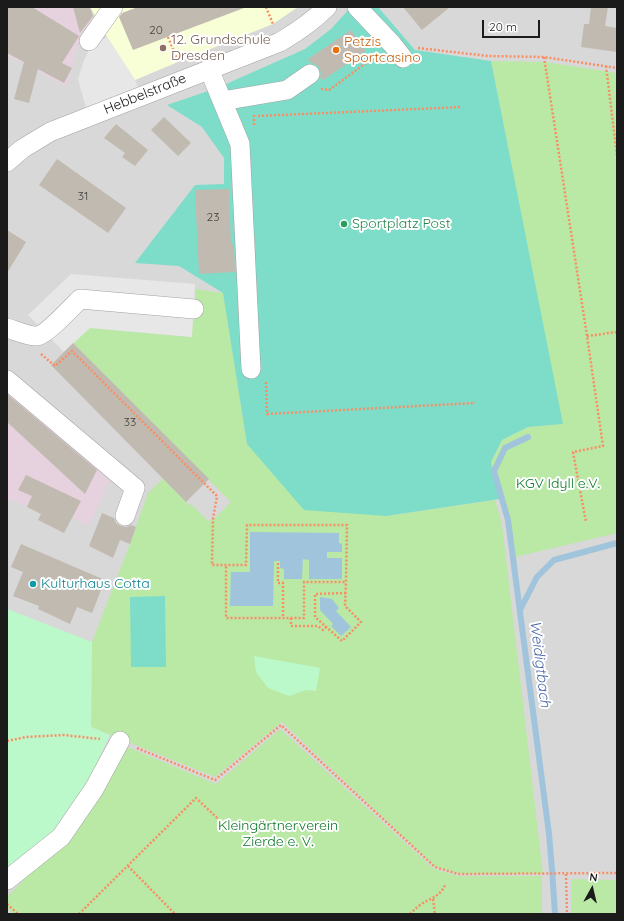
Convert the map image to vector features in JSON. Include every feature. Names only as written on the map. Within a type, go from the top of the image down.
[{"type":"street","points":[[89,41],[113,7]]},
{"type":"street","name":"Hebbelstraße","points":[[7,162],[22,149],[50,132],[280,42],[299,31],[327,7]]},
{"type":"street","points":[[357,7],[404,50]]},
{"type":"street","points":[[209,69],[240,144],[258,372]]},
{"type":"street","points":[[222,101],[287,90],[310,74]]},
{"type":"street","points":[[7,328],[37,336],[45,332],[80,299],[194,309]]},
{"type":"street","points":[[7,380],[135,488],[125,516]]},
{"type":"street","points":[[7,880],[61,837],[94,789],[120,741]]},
{"type":"path","points":[[168,37],[184,79]]},
{"type":"path","points":[[310,74],[322,89],[329,90],[404,50],[488,56],[544,57],[617,68]]},
{"type":"path","points":[[544,57],[603,446],[573,452],[586,522]]},
{"type":"path","points":[[606,66],[617,156]]},
{"type":"path","points":[[254,116],[462,107]]},
{"type":"path","points":[[587,336],[617,332]]},
{"type":"path","points":[[72,351],[217,496],[213,519],[212,565],[246,565],[248,525],[347,525],[346,593],[345,606],[361,622],[342,641],[315,617],[315,594],[346,593]]},
{"type":"path","points":[[258,372],[267,414],[475,403]]},
{"type":"path","points":[[278,563],[278,583],[283,583],[283,618]]},
{"type":"path","points":[[226,565],[226,618],[304,618],[304,582],[346,582]]},
{"type":"path","points":[[291,618],[291,626],[318,626],[323,630],[326,627]]},
{"type":"path","points":[[7,740],[26,737],[64,735],[120,741],[216,780],[281,726],[435,867],[458,874],[617,873]]},
{"type":"path","points":[[79,914],[196,798],[231,831]]},
{"type":"path","points":[[128,866],[175,914]]},
{"type":"path","points":[[566,874],[566,914]]},
{"type":"path","points":[[410,914],[421,904],[433,899],[443,890],[446,885]]},
{"type":"path","points":[[433,899],[435,914]]},
{"type":"path","points":[[7,904],[18,914]]},
{"type":"shaded area","points":[[7,7],[617,7],[617,914],[7,914]]},
{"type":"shaded area","points":[[7,7],[90,7],[94,20],[84,29],[80,36],[67,87],[7,55]]},
{"type":"shaded area","name":"12. Grundschule Dresden","points":[[90,7],[298,7],[273,24],[135,80],[107,37]]},
{"type":"shaded area","name":"Sportplatz Post","points":[[351,7],[378,7],[415,50],[491,61],[563,424],[528,427],[502,440],[491,462],[500,499],[386,516],[304,510],[247,444],[223,293],[179,266],[135,263],[195,185],[224,184],[224,158],[202,127],[167,105],[217,88],[305,49],[331,29]]},
{"type":"shaded area","points":[[107,37],[138,87],[86,108],[78,79],[90,47]]},
{"type":"shaded area","points":[[71,274],[195,284],[192,337],[90,328],[64,352],[28,315]]},
{"type":"shaded area","points":[[7,389],[112,475],[89,526],[46,504],[41,514],[13,500],[7,502]]},
{"type":"shaded area","points":[[250,532],[339,533],[339,543],[342,544],[342,552],[327,552],[327,558],[342,558],[342,579],[309,579],[309,560],[303,559],[302,579],[284,579],[284,569],[280,568],[280,561],[274,561],[273,606],[230,606],[231,572],[250,572]]},
{"type":"shaded area","points":[[165,596],[166,667],[131,667],[130,597]]},
{"type":"shaded area","points":[[320,597],[332,599],[339,608],[336,611],[351,627],[341,636],[331,626],[333,624],[320,610]]},
{"type":"shaded area","points":[[7,609],[92,642],[91,727],[110,735],[81,796],[40,848],[7,867]]},
{"type":"shaded area","points":[[254,656],[320,668],[316,691],[306,690],[289,696],[268,688],[256,672]]},
{"type":"green space","name":"KGV Idyll e.V.","points":[[491,61],[545,62],[617,73],[617,533],[511,558],[506,518],[491,462],[502,440],[528,427],[562,424]]},
{"type":"green space","points":[[196,289],[223,293],[247,444],[386,516],[495,500],[502,524],[543,874],[458,874],[435,867],[282,722],[215,777],[91,727],[92,642],[148,493],[163,479],[190,506],[191,504],[208,521],[215,518],[231,502],[73,343],[90,328],[191,337]]},
{"type":"green space","name":"Kleingärtnerverein Zierde e. V.","points":[[280,729],[434,869],[458,876],[542,876],[542,914],[13,914],[7,908],[7,897],[64,839],[125,746],[216,784]]},
{"type":"green space","points":[[571,879],[617,880],[617,914],[571,914]]},
{"type":"building","points":[[7,7],[32,7],[79,36],[62,63],[72,68],[64,83],[38,69],[29,103],[14,99],[24,62],[7,53]]},
{"type":"building","points":[[73,7],[90,7],[93,16],[80,33]]},
{"type":"building","points":[[138,7],[244,8],[133,50],[119,17],[122,13]]},
{"type":"building","points":[[403,7],[450,7],[422,30]]},
{"type":"building","points":[[591,7],[608,7],[605,26],[617,28],[617,52],[581,47],[584,24],[589,24]]},
{"type":"building","points":[[351,30],[366,51],[323,80],[320,77],[321,73],[319,67],[311,63],[308,59]]},
{"type":"building","points":[[164,117],[191,143],[178,156],[151,130]]},
{"type":"building","points":[[116,124],[148,150],[135,166],[122,157],[125,153],[104,138]]},
{"type":"building","points":[[57,159],[126,208],[108,233],[39,185]]},
{"type":"building","points":[[229,189],[231,244],[234,244],[235,272],[199,274],[195,190]]},
{"type":"building","points":[[7,230],[26,242],[7,273]]},
{"type":"building","points":[[73,343],[209,479],[186,502],[51,365]]},
{"type":"building","points":[[7,394],[97,470],[85,494],[7,422]]},
{"type":"building","points":[[26,475],[81,501],[64,533],[38,520],[41,514],[27,507],[32,496],[18,490]]},
{"type":"building","points":[[102,513],[114,518],[116,523],[121,526],[127,527],[131,525],[136,527],[130,544],[120,540],[113,558],[89,546]]},
{"type":"building","points":[[21,544],[105,580],[92,613],[77,607],[70,624],[38,609],[39,606],[13,596],[23,572],[11,567]]},
{"type":"waterway","name":"Weidigtbach","points":[[528,437],[505,448],[494,471],[508,520],[549,834],[555,914]]},
{"type":"waterway","points":[[520,610],[537,577],[554,560],[617,543]]},
{"type":"place","name":"12. Grundschule Dresden","points":[[163,48]]},
{"type":"place","name":"Petzis Sportcasino","points":[[336,50]]},
{"type":"place","name":"Sportplatz Post","points":[[344,224]]},
{"type":"place","name":"Kulturhaus Cotta","points":[[33,584]]}]
